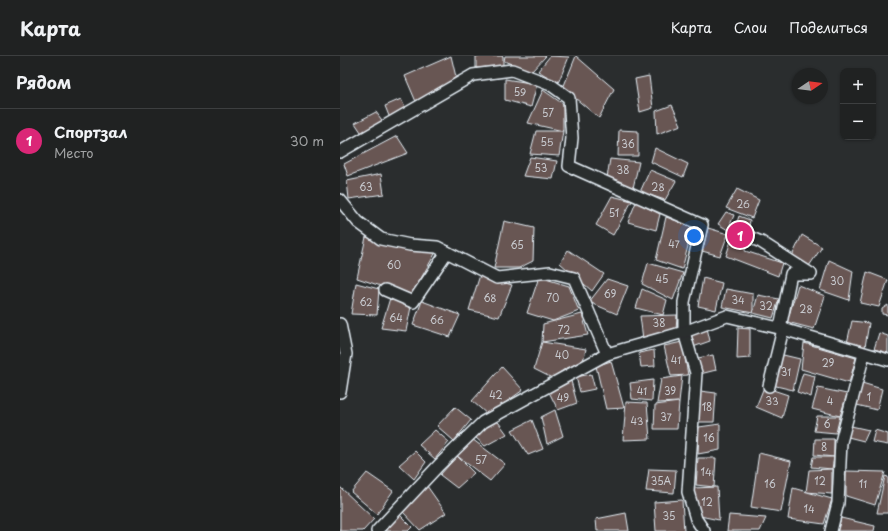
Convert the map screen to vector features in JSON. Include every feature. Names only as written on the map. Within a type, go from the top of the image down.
[{"type":"street","points":[[340,152],[473,75],[512,70],[551,85],[569,98],[572,138],[569,166],[702,225],[684,302],[684,332],[696,373],[688,492],[696,519],[704,531]]},
{"type":"street","points":[[340,200],[358,222],[381,239],[410,245],[437,248],[497,278],[550,272],[574,278],[607,354]]},
{"type":"street","points":[[749,238],[761,242],[811,274],[791,274],[781,323],[783,329],[769,386]]},
{"type":"street","points":[[385,290],[413,302],[447,252]]},
{"type":"street","points":[[377,531],[438,465],[483,422],[607,354],[684,332],[727,316],[783,329],[888,360]]},
{"type":"street","points":[[340,324],[346,354],[340,392]]},
{"type":"street","points":[[831,531],[838,503],[841,442],[864,354]]},
{"type":"building","points":[[451,56],[456,77],[417,104],[405,76]]},
{"type":"building","points":[[476,56],[503,56],[503,66],[476,68]]},
{"type":"building","points":[[505,56],[546,56],[531,72],[504,61]]},
{"type":"building","points":[[550,56],[569,57],[558,83],[538,71]]},
{"type":"building","points":[[576,56],[614,89],[599,118],[563,88]]},
{"type":"building","points":[[649,76],[653,108],[640,112],[635,79]]},
{"type":"building","points":[[505,79],[537,84],[531,107],[505,100]]},
{"type":"building","points":[[543,90],[563,104],[563,131],[528,123]]},
{"type":"building","points":[[401,99],[407,112],[391,121],[385,106]]},
{"type":"building","points":[[672,105],[681,125],[657,134],[656,111]]},
{"type":"building","points":[[376,112],[384,123],[363,135],[355,123]]},
{"type":"building","points":[[619,130],[638,131],[638,156],[618,156]]},
{"type":"building","points":[[536,131],[563,131],[559,156],[530,154]]},
{"type":"building","points":[[397,136],[408,153],[348,176],[344,164]]},
{"type":"building","points":[[655,148],[688,164],[683,177],[651,162]]},
{"type":"building","points":[[530,157],[557,161],[553,179],[523,176]]},
{"type":"building","points":[[610,159],[639,162],[633,188],[607,178]]},
{"type":"building","points":[[650,170],[676,181],[665,200],[640,192]]},
{"type":"building","points":[[381,174],[384,194],[349,199],[347,181]]},
{"type":"building","points":[[737,189],[759,200],[752,218],[726,208]]},
{"type":"building","points":[[612,196],[632,201],[613,235],[596,225]]},
{"type":"building","points":[[636,202],[660,214],[656,230],[628,222]]},
{"type":"building","points":[[726,212],[734,215],[728,230],[718,224]]},
{"type":"building","points":[[739,216],[750,220],[745,251],[782,263],[778,276],[726,256]]},
{"type":"building","points":[[666,217],[693,227],[682,269],[656,260]]},
{"type":"building","points":[[504,221],[534,228],[533,261],[519,268],[494,268]]},
{"type":"building","points":[[708,228],[728,234],[720,256],[702,251]]},
{"type":"building","points":[[802,235],[822,247],[809,266],[792,256]]},
{"type":"building","points":[[366,237],[436,252],[411,296],[357,278]]},
{"type":"building","points":[[568,250],[604,274],[592,291],[560,263]]},
{"type":"building","points":[[829,260],[853,271],[849,300],[820,290]]},
{"type":"building","points":[[648,263],[683,273],[673,300],[642,284]]},
{"type":"building","points":[[867,272],[888,280],[879,307],[860,303]]},
{"type":"building","points":[[480,275],[512,285],[499,317],[469,310]]},
{"type":"building","points":[[539,277],[569,286],[579,311],[553,321],[527,313]]},
{"type":"building","points":[[703,278],[722,283],[716,310],[698,306]]},
{"type":"building","points":[[607,279],[628,286],[617,314],[589,302]]},
{"type":"building","points":[[356,283],[379,289],[377,315],[351,314]]},
{"type":"building","points":[[798,285],[825,296],[814,329],[787,322]]},
{"type":"building","points":[[642,289],[667,300],[663,315],[636,308]]},
{"type":"building","points":[[726,289],[753,294],[753,313],[722,307]]},
{"type":"building","points":[[758,295],[779,299],[773,318],[753,313]]},
{"type":"building","points":[[390,298],[411,307],[406,331],[381,328]]},
{"type":"building","points":[[422,301],[460,315],[450,337],[413,325]]},
{"type":"building","points":[[888,305],[888,315],[882,314],[882,309]]},
{"type":"building","points":[[582,314],[588,335],[542,342],[543,324]]},
{"type":"building","points":[[677,315],[676,331],[643,339],[640,316]]},
{"type":"building","points":[[852,321],[869,323],[865,347],[847,343]]},
{"type":"building","points":[[707,328],[710,341],[693,347],[689,336]]},
{"type":"building","points":[[738,328],[750,329],[750,358],[737,359]]},
{"type":"building","points":[[879,333],[888,336],[888,353],[874,349]]},
{"type":"building","points":[[542,342],[586,349],[583,361],[565,369],[552,378],[534,369]]},
{"type":"building","points":[[682,342],[688,375],[671,376],[664,346]]},
{"type":"building","points":[[804,343],[856,358],[849,383],[801,369]]},
{"type":"building","points":[[654,350],[655,366],[641,367],[639,353]]},
{"type":"building","points":[[779,354],[800,359],[793,390],[772,385]]},
{"type":"building","points":[[713,355],[716,370],[700,374],[698,358]]},
{"type":"building","points":[[611,361],[624,408],[606,409],[596,366]]},
{"type":"building","points":[[502,367],[523,390],[488,415],[472,401]]},
{"type":"building","points":[[803,373],[815,376],[811,397],[797,392]]},
{"type":"building","points":[[591,374],[595,389],[580,392],[576,377]]},
{"type":"building","points":[[682,376],[679,402],[657,403],[661,379]]},
{"type":"building","points":[[653,380],[652,401],[632,399],[630,383]]},
{"type":"building","points":[[571,381],[577,403],[558,410],[549,392]]},
{"type":"building","points":[[862,383],[882,389],[877,410],[857,405]]},
{"type":"building","points":[[764,387],[788,395],[782,418],[756,407]]},
{"type":"building","points":[[818,388],[847,394],[840,416],[812,409]]},
{"type":"building","points":[[700,391],[716,393],[714,422],[697,422]]},
{"type":"building","points":[[626,402],[647,403],[650,439],[623,440]]},
{"type":"building","points":[[679,402],[677,429],[654,429],[655,405]]},
{"type":"building","points":[[455,407],[471,420],[454,441],[437,426]]},
{"type":"building","points":[[555,410],[563,436],[547,444],[541,417]]},
{"type":"building","points":[[817,416],[840,416],[836,433],[814,431]]},
{"type":"building","points":[[496,419],[507,434],[485,446],[475,437]]},
{"type":"building","points":[[532,420],[543,449],[528,455],[512,430]]},
{"type":"building","points":[[720,424],[720,450],[698,454],[699,427]]},
{"type":"building","points":[[851,426],[869,430],[864,441],[848,437]]},
{"type":"building","points":[[435,430],[449,442],[435,459],[419,445]]},
{"type":"building","points":[[875,430],[888,434],[888,445],[872,442]]},
{"type":"building","points":[[472,439],[505,464],[490,481],[456,455]]},
{"type":"building","points":[[815,439],[834,439],[834,457],[814,455]]},
{"type":"building","points":[[415,451],[426,462],[414,479],[399,465]]},
{"type":"building","points":[[759,453],[791,461],[781,512],[751,507]]},
{"type":"building","points":[[457,456],[474,473],[457,488],[440,475]]},
{"type":"building","points":[[813,457],[834,457],[832,469],[811,467]]},
{"type":"building","points":[[698,458],[716,458],[714,487],[696,485]]},
{"type":"building","points":[[649,469],[676,470],[674,493],[646,491]]},
{"type":"building","points":[[832,469],[832,494],[806,492],[809,470]]},
{"type":"building","points":[[846,471],[885,472],[875,505],[846,496]]},
{"type":"building","points":[[367,473],[393,491],[377,514],[351,492]]},
{"type":"building","points":[[885,476],[888,477],[888,513],[877,513]]},
{"type":"building","points":[[427,486],[446,513],[420,530],[403,512]]},
{"type":"building","points":[[340,487],[374,519],[363,531],[340,531]]},
{"type":"building","points":[[717,487],[719,520],[700,516],[692,488]]},
{"type":"building","points":[[793,488],[832,499],[824,524],[788,519]]},
{"type":"building","points":[[682,500],[684,531],[656,531],[654,502]]},
{"type":"building","points":[[626,513],[629,531],[597,531],[596,519]]},
{"type":"building","points":[[400,515],[412,527],[408,531],[384,531]]},
{"type":"building","points":[[729,515],[766,518],[760,531],[727,531]]},
{"type":"building","points":[[841,518],[875,526],[874,531],[837,531]]},
{"type":"place","name":"Спортзал","points":[[740,235]]}]
